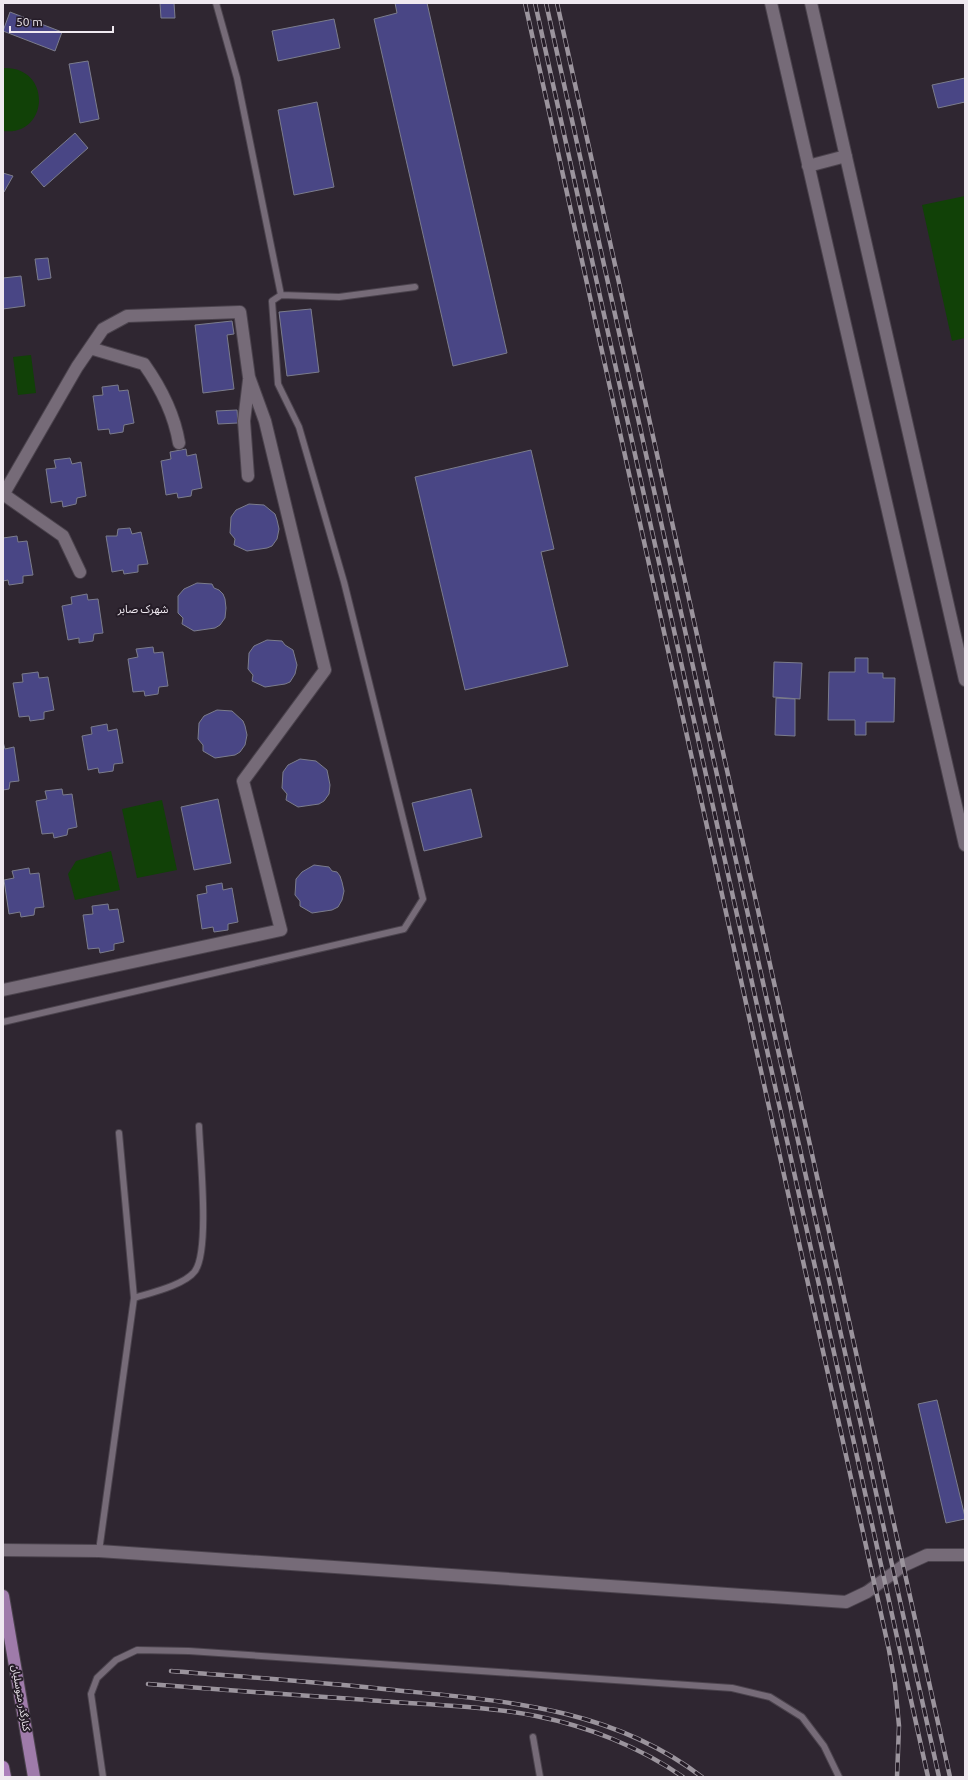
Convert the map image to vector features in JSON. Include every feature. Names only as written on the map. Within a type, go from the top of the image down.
[{"type":"highway","points":[[3,1767],[4,1777]]},
{"type":"main road","name":"کنارگذر متوسلیان","points":[[3,1596],[34,1777]]},
{"type":"street","points":[[771,3],[965,845]]},
{"type":"street","points":[[811,3],[965,680]]},
{"type":"street","points":[[808,166],[846,156]]},
{"type":"street","points":[[3,989],[281,930],[243,781],[324,670],[265,421],[249,377],[240,312],[127,316],[103,329],[77,367],[3,494],[63,536],[80,572]]},
{"type":"street","points":[[90,348],[144,364],[160,387],[176,426],[179,443]]},
{"type":"street","points":[[248,476],[244,421],[249,377]]},
{"type":"street","points":[[3,1550],[99,1551],[846,1602],[867,1592],[903,1566],[927,1555],[965,1555]]},
{"type":"lane","points":[[216,3],[237,78],[281,295]]},
{"type":"lane","points":[[3,1022],[404,929],[423,899],[344,582],[299,427],[278,384],[272,301],[281,295],[340,297],[415,287]]},
{"type":"lane","points":[[134,1298],[167,1288],[184,1279],[195,1272],[200,1260],[203,1238],[199,1126]]},
{"type":"lane","points":[[99,1551],[134,1298],[119,1133]]},
{"type":"lane","points":[[103,1777],[91,1694],[97,1678],[116,1660],[137,1650],[189,1651],[732,1688],[770,1697],[802,1718],[824,1746],[839,1777]]},
{"type":"lane","points":[[533,1737],[540,1777]]},
{"type":"green space","points":[[3,68],[19,70],[31,78],[37,89],[39,101],[36,113],[29,123],[18,130],[3,131]]},
{"type":"green space","points":[[965,196],[965,338],[952,341],[922,205]]},
{"type":"green space","points":[[31,355],[36,393],[18,395],[13,357]]},
{"type":"green space","points":[[162,800],[177,870],[137,878],[122,809]]},
{"type":"green space","points":[[111,851],[120,890],[75,900],[68,874],[76,861]]},
{"type":"building","points":[[160,3],[174,3],[175,18],[161,18]]},
{"type":"building","points":[[395,3],[427,3],[507,353],[453,366],[374,19],[397,13]]},
{"type":"building","points":[[10,12],[62,32],[55,51],[3,31]]},
{"type":"building","points":[[334,19],[340,48],[278,61],[272,31]]},
{"type":"building","points":[[88,61],[99,119],[80,123],[69,64]]},
{"type":"building","points":[[965,78],[965,102],[938,108],[932,85]]},
{"type":"building","points":[[317,102],[334,187],[294,195],[278,110]]},
{"type":"building","points":[[75,133],[88,148],[44,187],[31,172]]},
{"type":"building","points":[[3,173],[13,176],[4,192],[3,192]]},
{"type":"building","points":[[48,258],[51,278],[38,280],[35,259]]},
{"type":"building","points":[[21,276],[25,306],[3,309],[3,278]]},
{"type":"building","points":[[311,309],[319,372],[287,376],[279,312]]},
{"type":"building","points":[[232,321],[234,334],[227,335],[234,389],[203,393],[195,325]]},
{"type":"building","points":[[118,385],[119,391],[128,390],[134,423],[124,425],[123,432],[110,434],[109,429],[98,430],[93,396],[103,395],[102,387]]},
{"type":"building","points":[[237,410],[238,423],[218,424],[216,411]]},
{"type":"building","points":[[186,449],[187,456],[196,454],[202,488],[192,490],[191,496],[178,498],[177,493],[166,495],[161,461],[171,459],[170,452]]},
{"type":"building","points":[[531,450],[554,549],[541,552],[568,666],[465,690],[415,477]]},
{"type":"building","points":[[70,458],[72,464],[81,462],[86,496],[77,498],[76,504],[63,507],[62,501],[51,503],[46,469],[56,468],[54,460]]},
{"type":"building","points":[[249,504],[264,505],[275,514],[279,529],[277,539],[272,546],[247,551],[234,545],[235,539],[230,533],[231,517],[236,510]]},
{"type":"building","points":[[130,528],[132,534],[141,532],[148,564],[138,565],[138,572],[124,574],[123,570],[112,572],[106,536],[117,536],[118,529]]},
{"type":"building","points":[[17,536],[18,542],[27,541],[33,575],[23,576],[23,583],[9,585],[8,580],[3,581],[3,538]]},
{"type":"building","points":[[197,583],[212,584],[214,588],[223,594],[225,599],[225,618],[220,625],[215,628],[194,631],[182,624],[183,618],[178,613],[178,596],[184,589]]},
{"type":"building","points":[[87,594],[88,600],[98,599],[103,633],[94,634],[93,641],[79,643],[79,638],[68,640],[62,606],[72,604],[71,597]]},
{"type":"building","points":[[267,640],[282,641],[293,650],[297,665],[295,674],[290,682],[265,687],[252,681],[253,675],[248,669],[249,653],[254,646]]},
{"type":"building","points":[[153,647],[154,653],[163,652],[168,686],[159,687],[158,694],[145,696],[144,691],[133,692],[128,659],[138,657],[136,649]]},
{"type":"building","points":[[855,658],[868,658],[868,673],[883,673],[883,678],[895,678],[894,722],[866,722],[866,735],[855,735],[855,720],[828,720],[829,672],[855,672]]},
{"type":"building","points":[[774,662],[802,663],[800,699],[773,697]]},
{"type":"building","points":[[38,672],[39,678],[48,677],[54,710],[44,712],[44,719],[30,721],[29,716],[19,717],[13,683],[23,682],[22,674]]},
{"type":"building","points":[[776,698],[795,699],[795,736],[775,735]]},
{"type":"building","points":[[217,710],[232,711],[243,721],[245,726],[247,735],[245,745],[240,752],[235,755],[215,758],[203,751],[203,745],[198,739],[199,723],[204,716]]},
{"type":"building","points":[[107,724],[108,731],[117,729],[123,763],[114,764],[113,771],[99,773],[98,768],[88,770],[82,736],[92,734],[91,727]]},
{"type":"building","points":[[3,742],[5,749],[14,747],[19,781],[10,782],[9,789],[3,790]]},
{"type":"building","points":[[300,759],[316,761],[327,770],[330,785],[329,794],[324,801],[319,804],[298,807],[286,800],[287,794],[282,788],[283,772],[288,765]]},
{"type":"building","points":[[62,789],[63,795],[72,794],[77,827],[68,829],[67,835],[54,838],[53,833],[42,834],[36,801],[47,799],[45,791]]},
{"type":"building","points":[[471,789],[482,837],[424,851],[412,803]]},
{"type":"building","points":[[218,799],[231,863],[194,870],[181,807]]},
{"type":"building","points":[[314,865],[329,867],[340,876],[344,891],[342,900],[338,907],[332,910],[312,913],[300,906],[300,901],[295,895],[296,879],[302,872]]},
{"type":"building","points":[[29,868],[30,874],[39,873],[44,907],[35,908],[34,915],[21,917],[20,912],[9,914],[4,880],[14,878],[12,871]]},
{"type":"building","points":[[222,883],[223,890],[232,888],[238,922],[228,924],[228,930],[214,932],[213,927],[202,929],[197,895],[207,893],[206,886]]},
{"type":"building","points":[[108,904],[109,910],[118,909],[124,942],[114,944],[114,950],[100,953],[99,948],[88,949],[83,915],[93,914],[92,906]]},
{"type":"building","points":[[937,1400],[965,1517],[965,1519],[946,1523],[918,1404]]},
{"type":"railway","points":[[525,3],[889,1650],[895,1684],[899,1726],[897,1777]]},
{"type":"railway","points":[[535,3],[928,1777]]},
{"type":"railway","points":[[546,3],[939,1777]]},
{"type":"railway","points":[[557,3],[950,1777]]},
{"type":"railway","points":[[171,1671],[310,1682],[476,1698],[555,1711],[631,1735],[667,1754],[702,1777]]},
{"type":"railway","points":[[148,1684],[515,1712],[555,1720],[594,1732],[649,1756],[683,1777]]},
{"type":"district","name":"شهرک صابر","points":[[143,609]]}]
